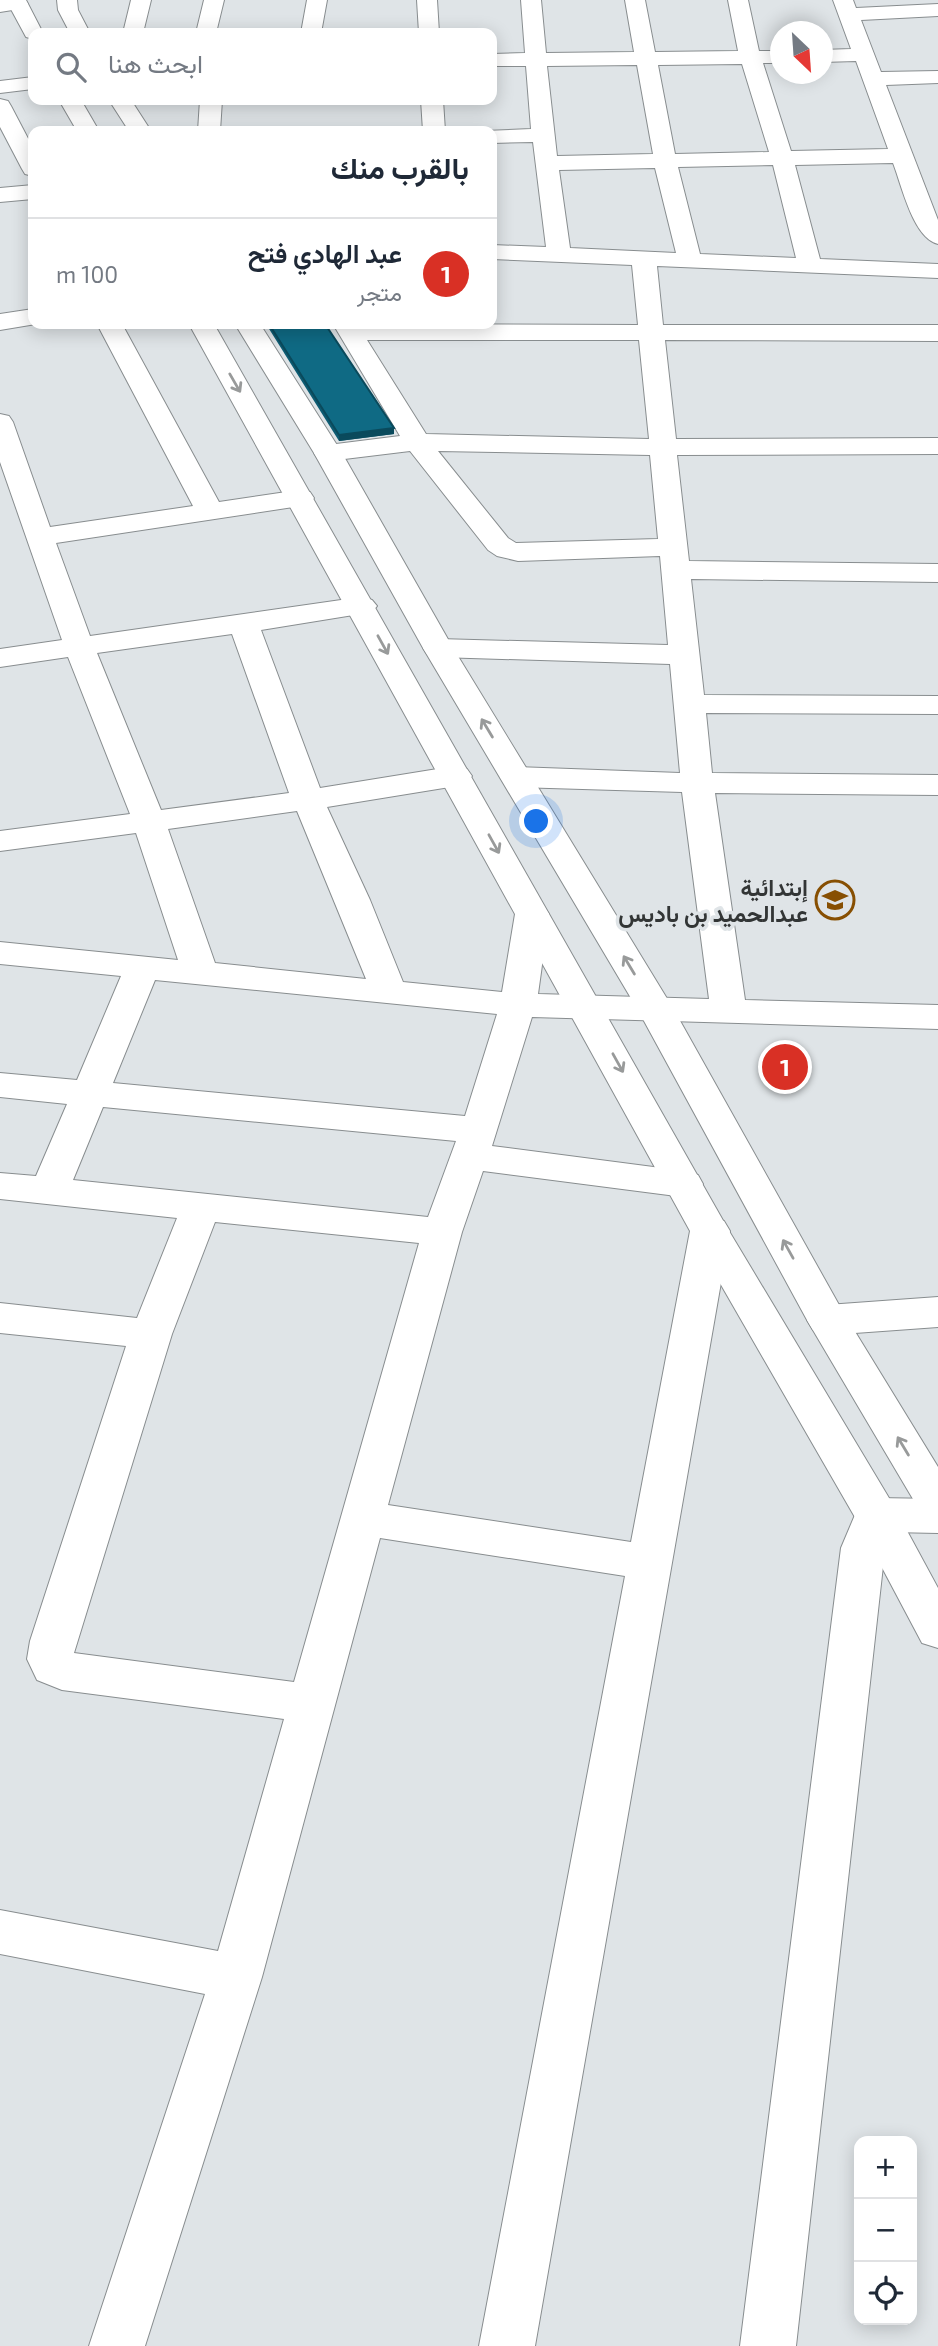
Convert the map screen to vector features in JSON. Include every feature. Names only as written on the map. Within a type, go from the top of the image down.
[{"type":"street","points":[[67,0],[68,10],[77,28]]},
{"type":"street","points":[[134,28],[141,0]]},
{"type":"street","points":[[207,28],[214,0]]},
{"type":"street","points":[[312,28],[317,0]]},
{"type":"street","points":[[427,0],[429,28]]},
{"type":"street","points":[[531,0],[543,135],[559,256]]},
{"type":"street","points":[[635,0],[665,160],[690,262]]},
{"type":"street","points":[[738,0],[750,58],[782,158],[810,266]]},
{"type":"street","points":[[11,3],[29,28]]},
{"type":"street","points":[[938,10],[846,7],[929,227],[938,237]]},
{"type":"street","points":[[833,56],[862,55]]},
{"type":"street","points":[[497,60],[770,57]]},
{"type":"street","points":[[872,79],[938,77]]},
{"type":"street","points":[[0,87],[28,84]]},
{"type":"street","points":[[73,105],[85,126]]},
{"type":"street","points":[[123,105],[137,126]]},
{"type":"street","points":[[209,126],[211,105]]},
{"type":"street","points":[[432,105],[434,126]]},
{"type":"street","points":[[0,106],[28,159]]},
{"type":"street","points":[[497,136],[543,135]]},
{"type":"street","points":[[548,163],[902,156]]},
{"type":"street","points":[[0,195],[28,192]]},
{"type":"street","points":[[497,252],[938,271]]},
{"type":"street","points":[[645,260],[697,783],[729,1012]]},
{"type":"street","points":[[0,322],[28,318]]},
{"type":"street","points":[[113,329],[210,512]]},
{"type":"street","points":[[204,329],[362,606],[710,1231],[876,1515],[938,1630]]},
{"type":"street","points":[[250,329],[328,453],[438,648],[656,1010],[827,1320],[938,1504]]},
{"type":"street","points":[[348,329],[417,442],[498,544],[507,550],[938,573]]},
{"type":"street","points":[[398,329],[652,334],[938,333]]},
{"type":"street","points":[[0,422],[80,647],[149,821],[200,972]]},
{"type":"street","points":[[328,453],[417,442],[663,447],[938,446]]},
{"type":"street","points":[[40,537],[300,498]]},
{"type":"street","points":[[0,658],[362,606]]},
{"type":"street","points":[[244,625],[307,800],[353,900],[389,991]]},
{"type":"street","points":[[438,648],[684,655]]},
{"type":"street","points":[[690,705],[938,705]]},
{"type":"street","points":[[0,841],[307,800],[456,776]]},
{"type":"street","points":[[516,777],[697,783],[938,785]]},
{"type":"street","points":[[117,2346],[236,1977],[442,1233],[518,1006],[533,914]]},
{"type":"street","points":[[0,953],[518,1006],[938,1017]]},
{"type":"street","points":[[49,1191],[143,966]]},
{"type":"street","points":[[0,1085],[91,1094],[474,1143],[684,1184]]},
{"type":"street","points":[[0,1186],[442,1233]]},
{"type":"street","points":[[201,1207],[151,1334],[53,1641],[51,1663],[53,1668],[62,1671],[312,1703]]},
{"type":"street","points":[[507,2346],[710,1231]]},
{"type":"street","points":[[827,1320],[938,1312]]},
{"type":"street","points":[[0,1318],[151,1334]]},
{"type":"street","points":[[876,1515],[938,1516]]},
{"type":"street","points":[[768,2346],[863,1548],[876,1515]]},
{"type":"street","points":[[364,1518],[650,1562]]},
{"type":"street","points":[[0,1932],[236,1977]]},
{"type":"building","points":[[272,329],[328,329],[394,428],[339,435]]},
{"type":"place","name":"إبتدائية عبدالحميد بن باديس","points":[[835,900]]},
{"type":"place","name":"عبد الهادي فتح","points":[[785,1067]]}]
